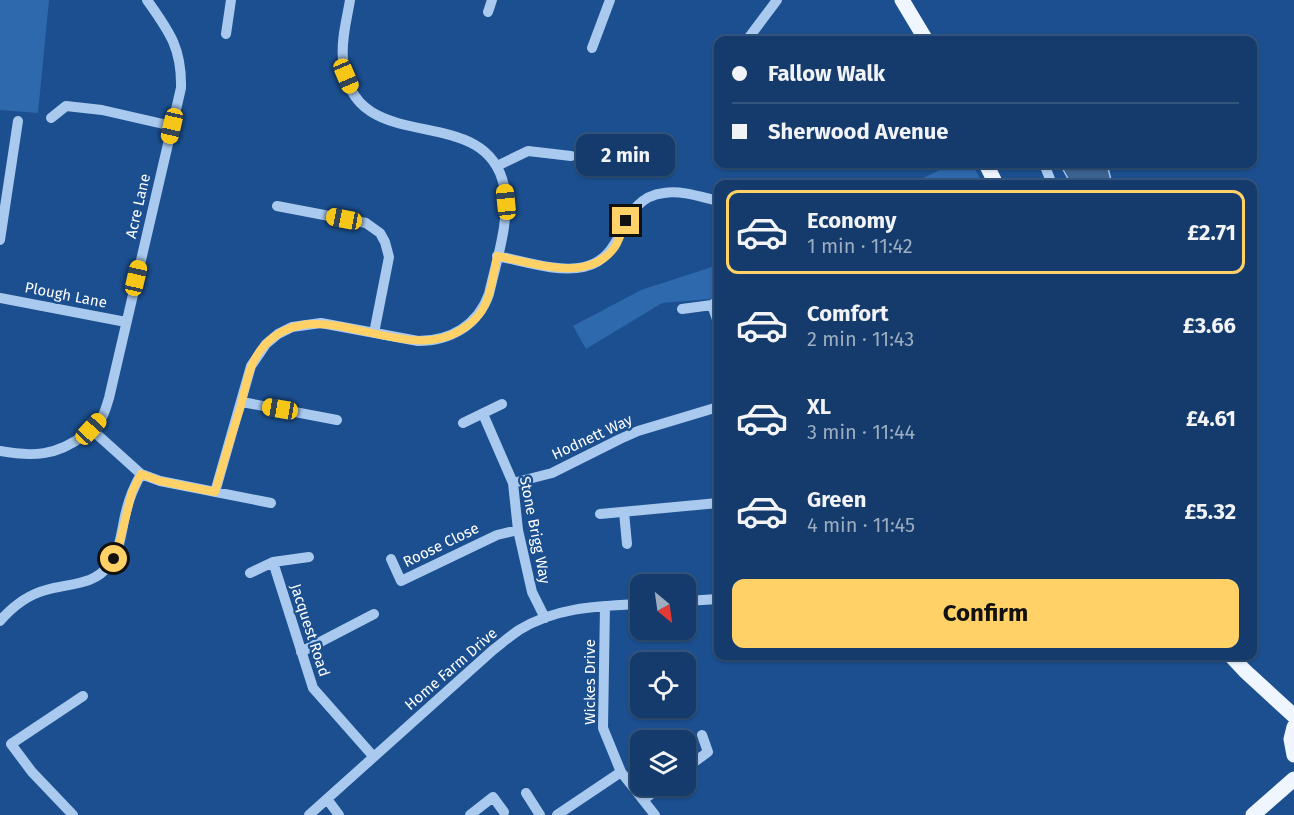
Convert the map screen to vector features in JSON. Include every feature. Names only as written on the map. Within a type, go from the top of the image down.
[{"type":"main road","points":[[902,0],[924,36]]},
{"type":"main road","points":[[1235,660],[1294,716]]},
{"type":"main road","points":[[1294,727],[1290,739],[1294,754]]},
{"type":"main road","points":[[1253,815],[1294,779]]},
{"type":"street","name":"Acre Lane","points":[[0,451],[21,455],[53,453],[78,440],[91,429],[101,418],[109,398],[181,88],[181,67],[172,36],[147,0]]},
{"type":"street","points":[[226,34],[231,0]]},
{"type":"street","points":[[215,492],[251,366],[266,344],[278,334],[292,327],[321,323],[429,341],[457,333],[467,326],[484,307],[497,256],[506,202],[505,187],[497,166],[481,149],[463,137],[379,118],[359,100],[348,82],[343,61],[342,46],[350,0]]},
{"type":"street","points":[[488,12],[492,0]]},
{"type":"street","points":[[592,48],[610,0]]},
{"type":"street","points":[[750,36],[777,0]]},
{"type":"street","points":[[51,118],[66,106],[102,110],[172,126]]},
{"type":"street","points":[[0,240],[4,180],[18,121]]},
{"type":"street","points":[[497,166],[528,151],[571,156]]},
{"type":"street","points":[[497,256],[555,267],[572,269],[584,267],[607,256],[616,245],[633,211],[651,196],[672,192],[714,200]]},
{"type":"street","points":[[277,206],[366,223],[380,233],[389,257],[374,333]]},
{"type":"street","name":"Plough Lane","points":[[0,298],[126,322]]},
{"type":"street","points":[[682,309],[714,303]]},
{"type":"street","points":[[242,402],[337,420]]},
{"type":"street","points":[[463,423],[502,404]]},
{"type":"street","name":"Hodnett Way","points":[[513,483],[552,473],[638,431],[714,408]]},
{"type":"street","name":"Stone Brigg Way","points":[[483,414],[513,483],[518,530],[532,592],[545,618]]},
{"type":"street","points":[[91,429],[141,474],[160,481],[271,503]]},
{"type":"street","points":[[0,621],[12,608],[30,596],[44,590],[90,580],[108,568],[118,549],[126,510],[141,474]]},
{"type":"street","points":[[600,514],[714,503]]},
{"type":"street","points":[[624,512],[627,544]]},
{"type":"street","name":"Roose Close","points":[[391,559],[401,581],[497,535],[518,530]]},
{"type":"street","points":[[250,573],[273,562],[309,557]]},
{"type":"street","name":"Jacquest Road","points":[[273,562],[313,688],[373,756]]},
{"type":"street","points":[[696,600],[714,599]]},
{"type":"street","name":"Home Farm Drive","points":[[309,815],[493,650],[519,630],[572,609],[630,605]]},
{"type":"street","name":"Wickes Drive","points":[[605,606],[603,728],[621,772],[655,815]]},
{"type":"street","points":[[301,652],[374,614]]},
{"type":"street","points":[[73,815],[33,772],[12,744],[84,696]]},
{"type":"street","points":[[696,761],[708,752],[702,735]]},
{"type":"street","points":[[557,815],[621,772]]},
{"type":"street","points":[[526,793],[540,815]]},
{"type":"street","points":[[470,815],[493,796],[504,812]]},
{"type":"street","points":[[643,800],[648,796]]},
{"type":"street","points":[[327,799],[339,815]]},
{"type":"shaded area","points":[[0,0],[49,0],[38,113],[0,110]]},
{"type":"shaded area","points":[[944,168],[974,168],[981,180],[919,180]]},
{"type":"shaded area","points":[[1062,168],[1108,168],[1111,180],[1069,180]]},
{"type":"shaded area","points":[[714,266],[714,296],[710,299],[662,303],[586,349],[573,326],[641,290]]},
{"type":"route","points":[[114,559],[126,510],[141,474],[160,481],[215,492],[251,366],[266,344],[278,334],[292,327],[321,323],[418,341],[445,338],[467,326],[484,307],[497,256],[555,267],[572,269],[584,267],[607,256],[616,245],[626,221]]}]
